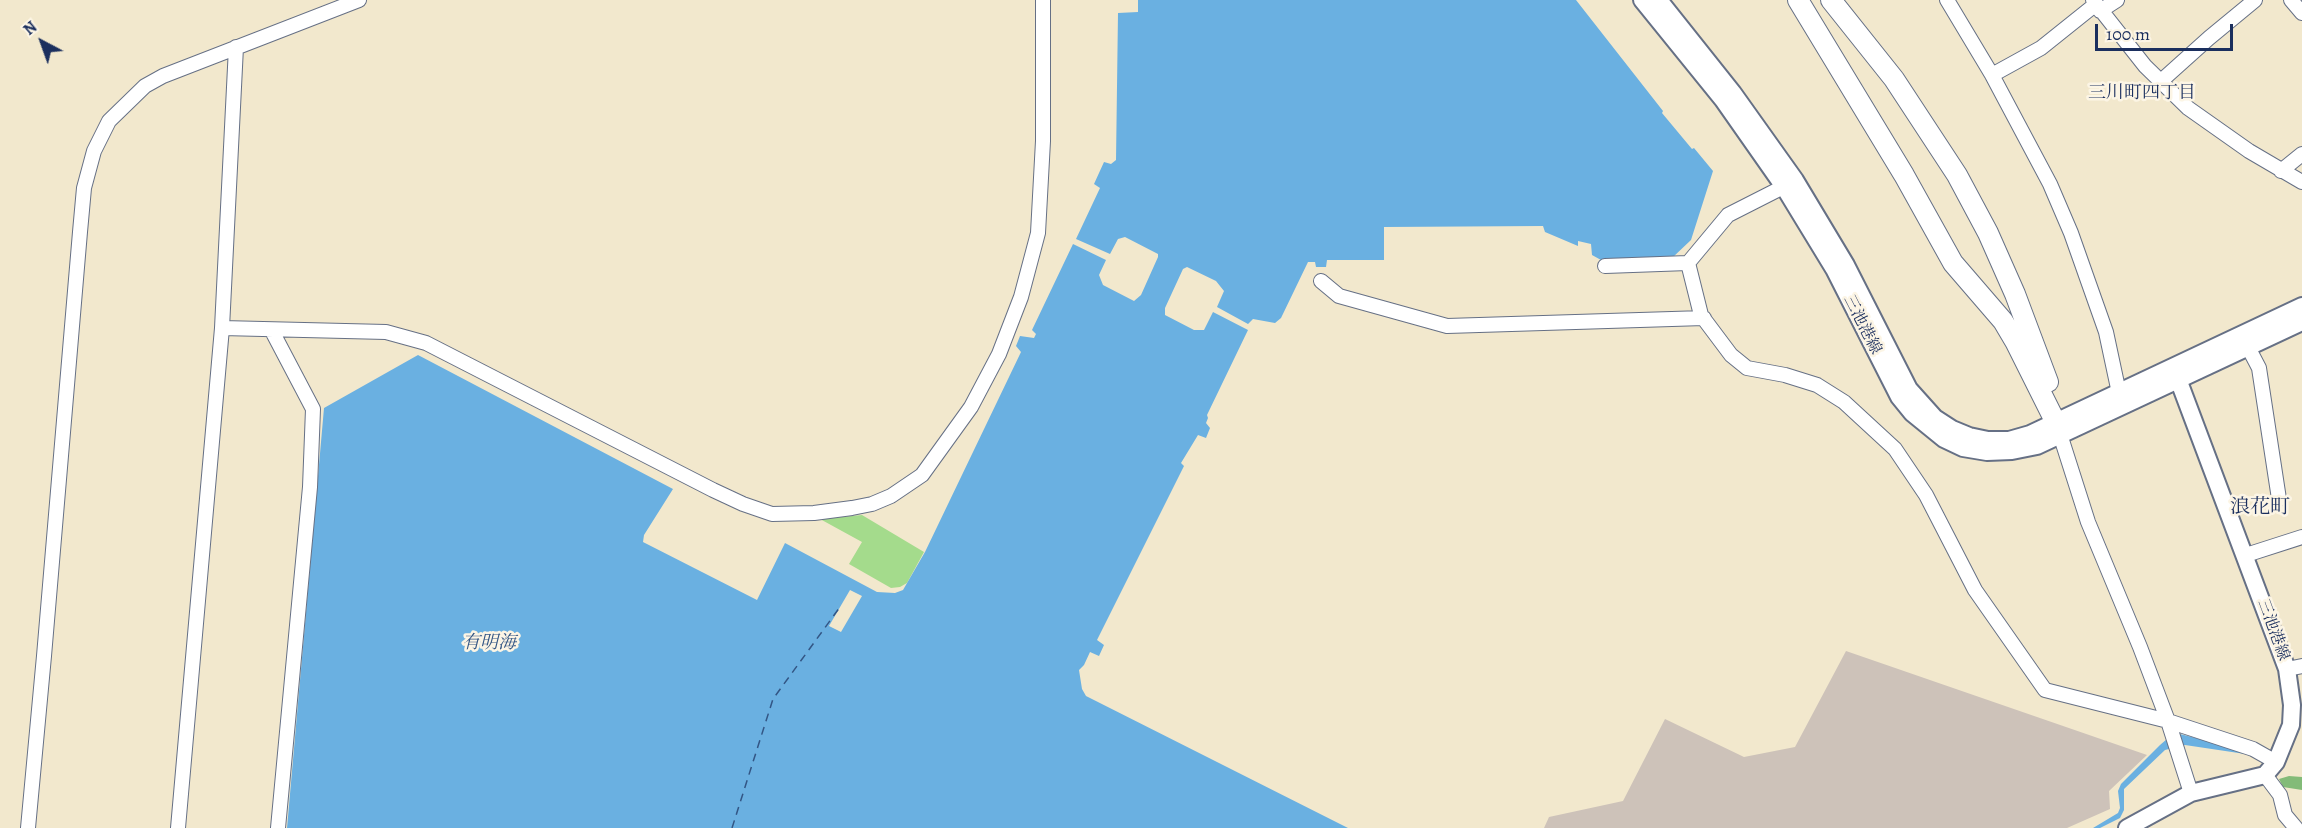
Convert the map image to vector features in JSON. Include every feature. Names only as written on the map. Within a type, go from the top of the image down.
[{"type":"highway","points":[[1798,0],[1904,175],[1953,263],[2003,321],[2058,429]]},
{"type":"highway","points":[[1831,0],[1894,79],[1928,127],[1977,213],[2015,294],[2047,378],[2058,429]]},
{"type":"main road","name":"三池港線","points":[[1642,0],[1790,184]]},
{"type":"main road","name":"三池港線","points":[[1664,2],[1733,93],[1790,184],[1846,265],[1909,389],[1935,418],[1952,429],[1988,440],[2009,440],[2058,429],[2175,374],[2302,306]]},
{"type":"main road","name":"三池港線","points":[[2058,429],[2119,393],[2248,347],[2302,322]]},
{"type":"main road","name":"三池港線","points":[[2175,374],[2246,555],[2295,668],[2291,725],[2271,768]]},
{"type":"main road","points":[[2127,828],[2191,793],[2271,768]]},
{"type":"street","points":[[28,828],[78,253],[86,179],[94,151],[109,122],[145,86],[163,76],[359,0]]},
{"type":"street","points":[[222,328],[386,332],[426,343],[713,490],[771,514],[814,513],[872,504],[891,496],[922,475],[971,407],[999,354],[1021,297],[1038,233],[1043,141],[1043,0]]},
{"type":"street","points":[[1947,0],[1992,75],[2050,184],[2071,233],[2106,332],[2119,393]]},
{"type":"street","points":[[1992,75],[2042,48],[2096,5],[2117,0]]},
{"type":"street","points":[[2160,82],[2255,0]]},
{"type":"street","points":[[2291,0],[2302,13]]},
{"type":"street","points":[[2096,5],[2130,49],[2188,108],[2217,130],[2302,182]]},
{"type":"street","points":[[178,828],[222,328],[236,47]]},
{"type":"street","points":[[2281,171],[2302,154]]},
{"type":"street","points":[[1605,266],[1688,263],[1728,215],[1790,184]]},
{"type":"street","points":[[1688,263],[1704,318],[1731,355],[1747,368],[1785,375],[1817,386],[1844,402],[1895,449],[1926,495],[1975,590],[2045,690],[2168,721],[2253,749],[2271,768],[2285,815],[2296,828]]},
{"type":"street","points":[[1321,281],[1339,296],[1447,326],[1704,318]]},
{"type":"street","points":[[272,331],[314,409],[310,487],[278,828]]},
{"type":"street","points":[[2248,347],[2259,368],[2278,499]]},
{"type":"street","points":[[2058,429],[2088,522],[2140,647],[2168,721],[2191,793]]},
{"type":"street","points":[[2246,555],[2302,537]]},
{"type":"shaded area","points":[[1846,651],[2147,755],[2109,791],[2110,809],[2067,828],[1544,828],[1549,817],[1623,801],[1665,719],[1744,757],[1795,747]]},
{"type":"green space","points":[[862,515],[924,552],[907,583],[891,588],[849,564],[862,542],[820,519]]},
{"type":"green space","points":[[2289,776],[2302,777],[2302,790],[2283,787],[2279,779]]},
{"type":"water","name":"有明海","points":[[1138,0],[1576,0],[1663,111],[1662,113],[1713,171],[1691,240],[1672,258],[1601,260],[1592,255],[1591,244],[1578,241],[1578,246],[1545,232],[1543,226],[1384,227],[1384,260],[1327,260],[1326,267],[1316,267],[1315,262],[1308,262],[1281,318],[1275,323],[1253,319],[1248,324],[1217,307],[1224,291],[1216,281],[1187,267],[1183,269],[1165,308],[1165,315],[1194,330],[1204,330],[1213,312],[1248,330],[1207,415],[1206,423],[1210,428],[1206,438],[1198,435],[1181,463],[1184,466],[1097,640],[1104,645],[1099,656],[1090,652],[1079,670],[1082,689],[1086,696],[1348,828],[287,828],[324,408],[418,355],[673,489],[644,535],[643,542],[757,600],[785,543],[877,592],[895,593],[903,590],[925,552],[1021,352],[1016,346],[1020,336],[1034,338],[1036,334],[1032,330],[1073,244],[1106,260],[1099,275],[1103,285],[1134,301],[1141,295],[1158,257],[1158,254],[1125,237],[1118,239],[1110,254],[1076,239],[1100,188],[1094,184],[1104,162],[1111,164],[1116,160],[1118,13],[1138,12]]},
{"type":"water","points":[[2180,734],[2247,751],[2252,755],[2185,745],[2165,750],[2124,789],[2124,810],[2120,818],[2100,828],[2093,828],[2118,813],[2120,808],[2118,791],[2121,784],[2167,739]]},
{"type":"pier","points":[[850,590],[862,596],[841,632],[829,626]]},
{"type":"ferry route","points":[[732,828],[773,699],[840,607]]},
{"type":"district","name":"三川町四丁目","points":[[2142,94]]},
{"type":"district","name":"浪花町","points":[[2260,508]]}]
